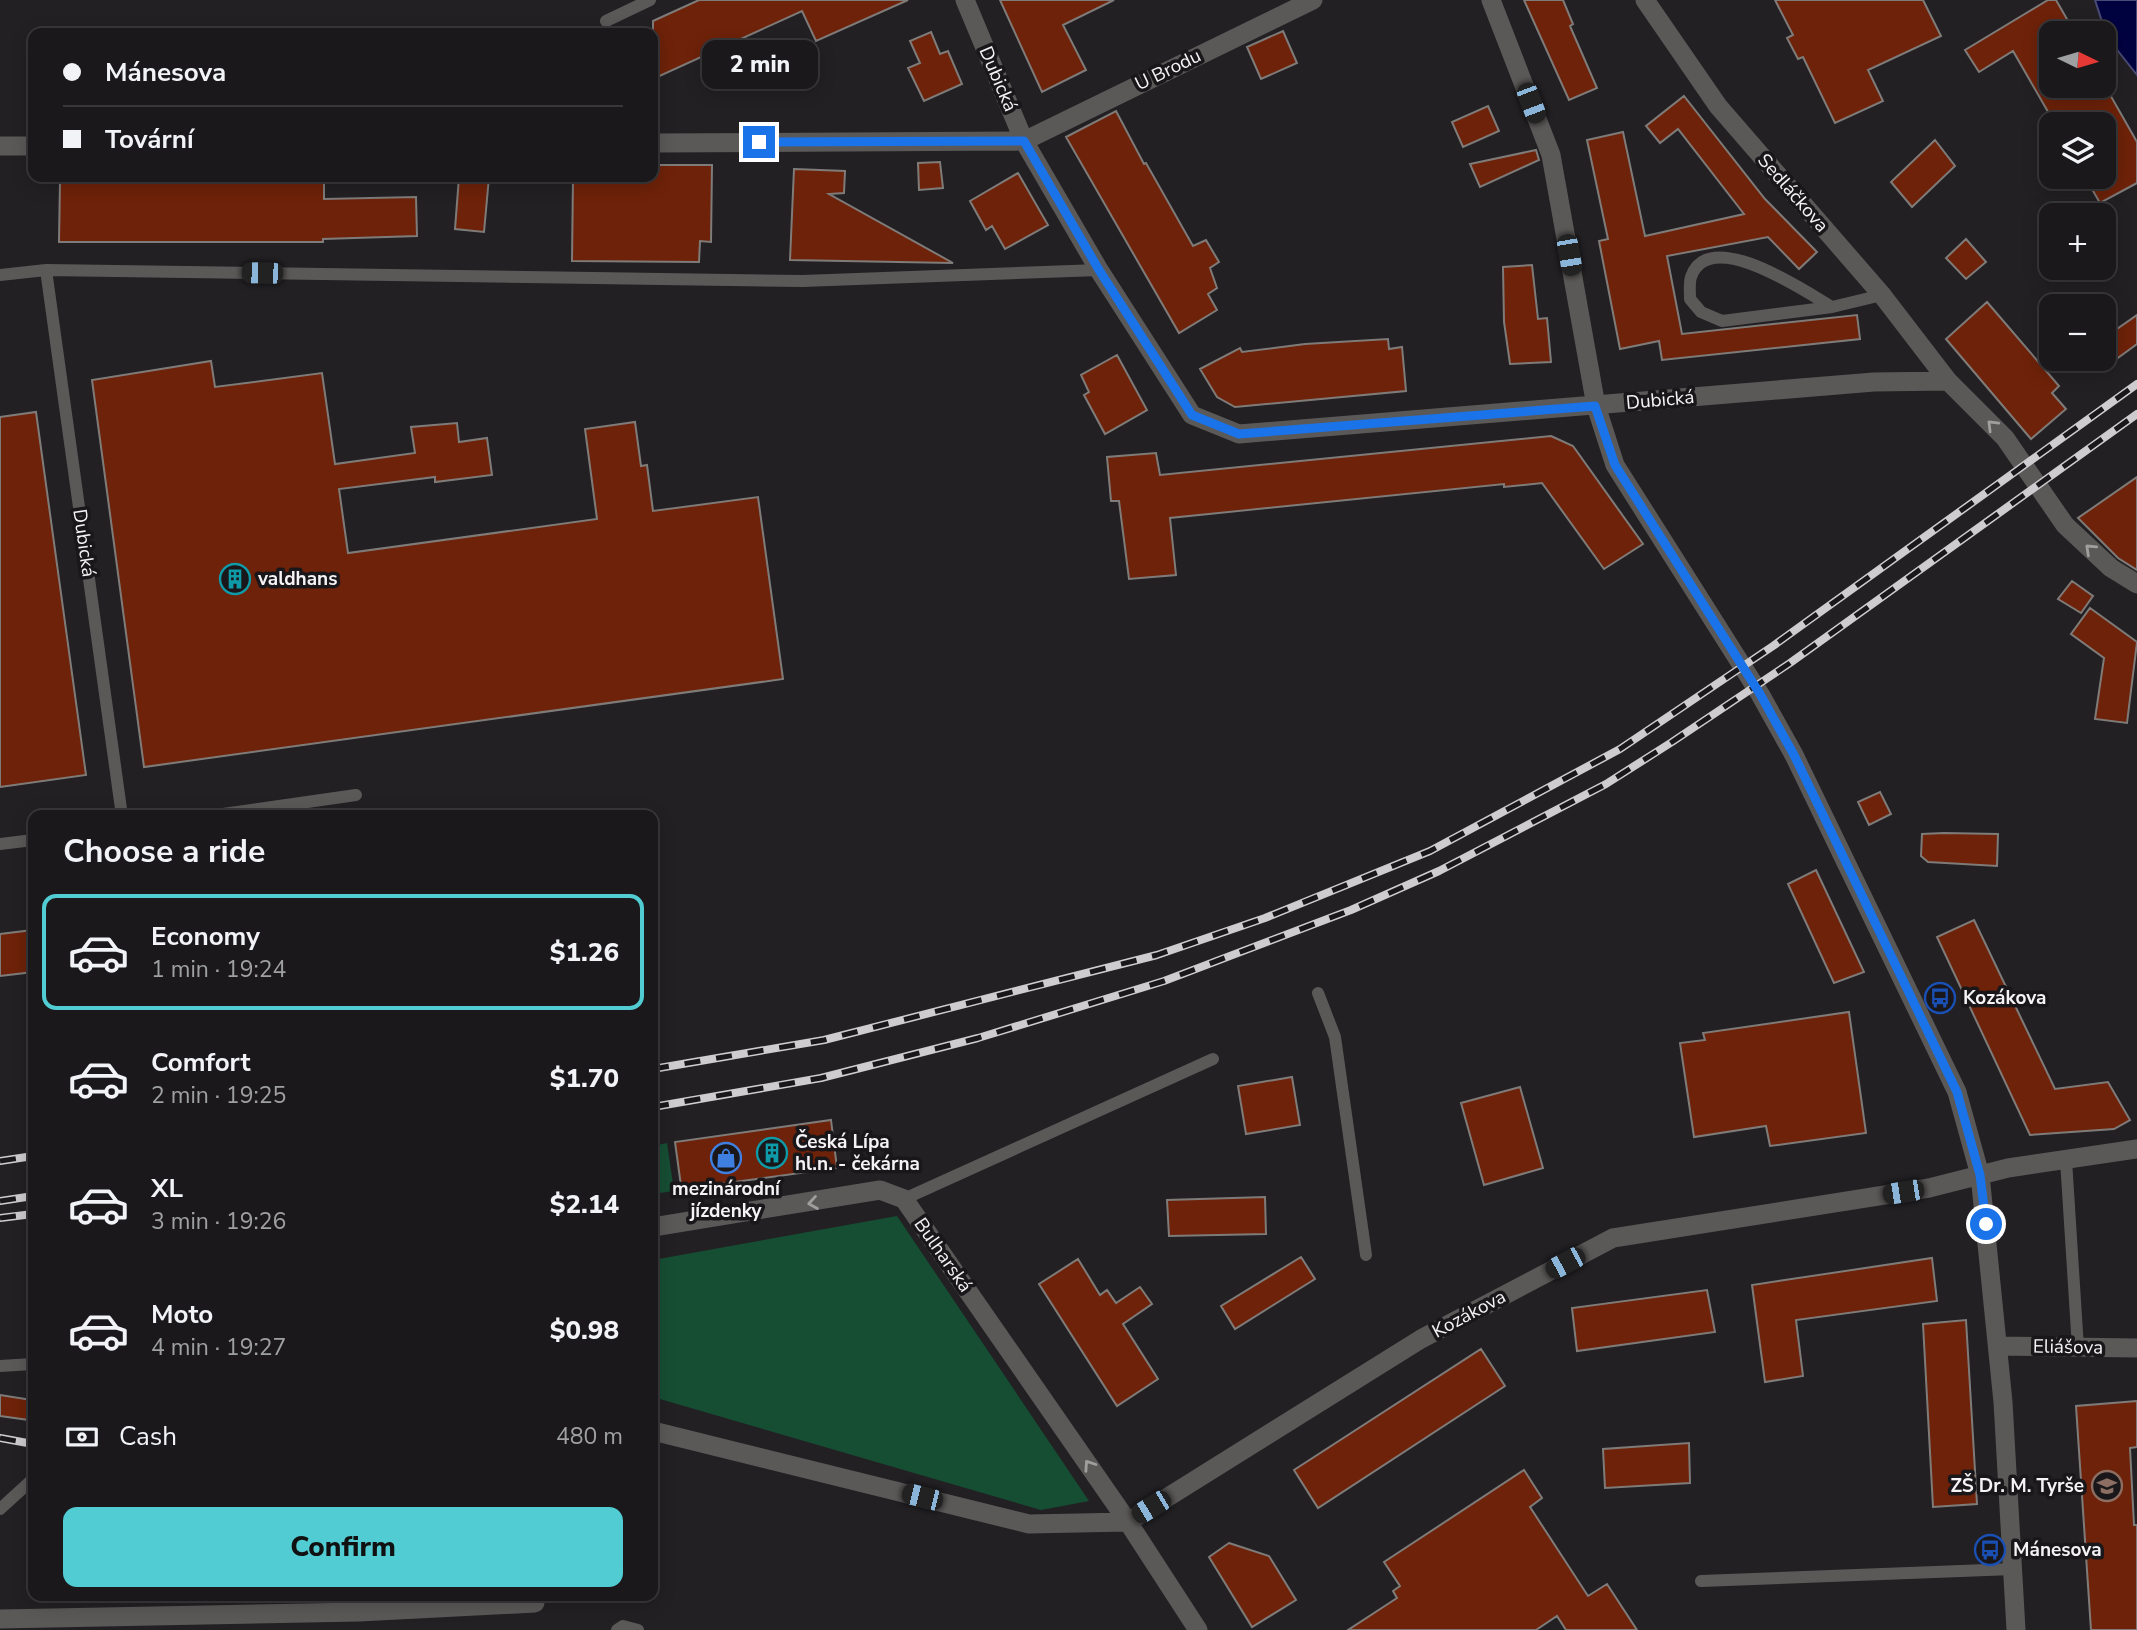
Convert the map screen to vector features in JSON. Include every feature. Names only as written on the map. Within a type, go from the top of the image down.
[{"type":"street","name":"Dubická","points":[[965,0],[1024,141],[1099,270],[1192,415],[1239,434],[1874,382],[1948,381]]},
{"type":"street","name":"U Brodu","points":[[1024,141],[1312,0]]},
{"type":"street","points":[[1491,0],[1551,155],[1595,406],[1615,465],[1760,694],[1794,755],[1957,1092],[1980,1175],[1998,1346],[2016,1630]]},
{"type":"street","name":"Sedláčkova","points":[[1645,0],[1718,106],[1882,295],[1948,381]]},
{"type":"street","points":[[658,143],[1024,141]]},
{"type":"street","points":[[0,146],[28,146]]},
{"type":"street","points":[[1948,381],[2005,438],[2065,526],[2111,568],[2137,584]]},
{"type":"street","name":"Kozákova","points":[[1128,1522],[1421,1339],[1613,1238],[1929,1188],[2008,1168],[2137,1149]]},
{"type":"street","name":"Bulharská","points":[[658,1226],[880,1191],[904,1199],[1128,1522],[1198,1630]]},
{"type":"street","name":"Eliášova","points":[[1998,1346],[2137,1348]]},
{"type":"street","points":[[658,1432],[1030,1524],[1128,1522]]},
{"type":"street","points":[[0,1619],[359,1612],[535,1603]]},
{"type":"lane","points":[[606,21],[650,0]]},
{"type":"lane","points":[[1832,307],[1762,267],[1738,258],[1717,258],[1701,263],[1691,277],[1690,299],[1701,312],[1721,321],[1832,307],[1882,295]]},
{"type":"lane","points":[[0,275],[46,270],[803,281],[1099,270]]},
{"type":"lane","name":"Dubická","points":[[46,270],[121,810]]},
{"type":"lane","points":[[251,810],[356,795]]},
{"type":"lane","points":[[0,844],[28,841]]},
{"type":"lane","points":[[1318,993],[1335,1037],[1366,1255]]},
{"type":"lane","points":[[904,1199],[1213,1059]]},
{"type":"lane","points":[[2066,1160],[2077,1348]]},
{"type":"lane","points":[[0,1366],[28,1364]]},
{"type":"lane","points":[[0,1509],[28,1484]]},
{"type":"lane","points":[[1701,1581],[2012,1569]]},
{"type":"lane","points":[[617,1630],[623,1626],[638,1630]]},
{"type":"green space","points":[[667,1143],[674,1191],[658,1193],[658,1145]]},
{"type":"green space","points":[[897,1216],[1089,1501],[1041,1510],[658,1398],[658,1259]]},
{"type":"shaded area","points":[[2095,0],[2137,0],[2137,75],[2116,48],[2116,21],[2102,21]]},
{"type":"building","points":[[699,0],[908,0],[816,41],[802,11],[658,77],[658,28],[653,28],[653,21]]},
{"type":"building","points":[[1000,0],[1114,0],[1063,25],[1086,70],[1042,92]]},
{"type":"building","points":[[1524,0],[1563,0],[1573,24],[1570,26],[1597,88],[1569,100]]},
{"type":"building","points":[[1775,0],[1923,0],[1941,36],[1868,70],[1883,101],[1835,123],[1803,57],[1798,59],[1787,38],[1793,35]]},
{"type":"building","points":[[2048,0],[2056,0],[2068,21],[2039,21],[2039,96],[2013,51],[1979,72],[1965,50]]},
{"type":"building","points":[[1283,31],[1297,63],[1261,79],[1247,47]]},
{"type":"building","points":[[931,32],[940,54],[948,51],[962,84],[924,101],[908,68],[920,63],[910,41]]},
{"type":"building","points":[[1684,96],[1765,199],[1817,252],[1799,269],[1768,237],[1667,256],[1682,334],[1857,315],[1860,339],[1662,360],[1659,341],[1620,349],[1599,241],[1608,239],[1587,140],[1623,132],[1645,236],[1744,214],[1678,129],[1660,143],[1646,126]]},
{"type":"building","points":[[2040,98],[2112,98],[2137,142],[2137,183],[2100,203],[2092,189],[2116,189],[2116,112],[2048,112]]},
{"type":"building","points":[[1488,106],[1499,131],[1463,147],[1452,122]]},
{"type":"building","points":[[1116,111],[1193,246],[1206,240],[1219,262],[1210,268],[1217,288],[1208,294],[1217,310],[1179,333],[1066,137]]},
{"type":"building","points":[[1935,140],[1955,166],[1912,207],[1891,182]]},
{"type":"building","points":[[1536,150],[1539,160],[1480,187],[1470,164]]},
{"type":"building","points":[[940,162],[943,188],[919,190],[918,163]]},
{"type":"building","points":[[658,165],[712,165],[711,242],[700,241],[699,262],[572,261],[573,182],[658,182]]},
{"type":"building","points":[[794,169],[845,171],[844,193],[829,194],[953,263],[790,260]]},
{"type":"building","points":[[1018,173],[1048,225],[1005,249],[992,226],[986,230],[970,201]]},
{"type":"building","points":[[60,182],[324,182],[324,199],[416,197],[417,236],[323,239],[323,242],[59,242]]},
{"type":"building","points":[[459,182],[489,182],[484,232],[455,229]]},
{"type":"building","points":[[1966,239],[1986,262],[1966,279],[1946,258]]},
{"type":"building","points":[[1532,265],[1538,319],[1547,318],[1551,362],[1510,364],[1504,322],[1503,267]]},
{"type":"building","points":[[1987,302],[2039,363],[2039,371],[2046,371],[2059,386],[2052,393],[2066,409],[2031,439],[1946,339]]},
{"type":"building","points":[[2137,315],[2137,344],[2116,359],[2116,330]]},
{"type":"building","points":[[1388,339],[1389,349],[1402,347],[1406,391],[1235,407],[1217,397],[1200,369],[1240,348],[1242,352],[1305,344]]},
{"type":"building","points":[[1117,355],[1147,410],[1105,434],[1084,395],[1089,392],[1081,375]]},
{"type":"building","points":[[211,361],[215,387],[322,373],[335,464],[415,453],[411,427],[457,423],[459,442],[487,438],[492,475],[435,482],[435,477],[339,489],[348,553],[597,519],[585,429],[635,422],[641,466],[647,465],[653,511],[758,497],[783,679],[144,767],[92,380]]},
{"type":"building","points":[[36,412],[86,775],[0,787],[0,417]]},
{"type":"building","points":[[1551,436],[1573,446],[1643,544],[1604,569],[1542,483],[1504,487],[1504,484],[1170,518],[1176,575],[1129,579],[1119,501],[1111,501],[1107,457],[1156,453],[1160,475]]},
{"type":"building","points":[[2137,477],[2137,570],[2118,558],[2078,518]]},
{"type":"building","points":[[2072,581],[2093,596],[2081,613],[2058,599]]},
{"type":"building","points":[[2090,608],[2137,642],[2127,723],[2095,719],[2104,658],[2071,634]]},
{"type":"building","points":[[1880,792],[1891,814],[1869,825],[1858,802]]},
{"type":"building","points":[[1922,834],[1998,834],[1997,866],[1928,862],[1921,856]]},
{"type":"building","points":[[1816,870],[1864,972],[1834,983],[1788,884]]},
{"type":"building","points":[[1974,920],[2055,1089],[2108,1082],[2130,1120],[2114,1129],[2030,1135],[1937,937]]},
{"type":"building","points":[[28,931],[28,973],[0,976],[0,934]]},
{"type":"building","points":[[1849,1012],[1866,1133],[1770,1146],[1766,1126],[1694,1137],[1680,1043],[1705,1040],[1703,1033]]},
{"type":"building","points":[[1292,1077],[1300,1125],[1246,1134],[1238,1086]]},
{"type":"building","points":[[1520,1087],[1543,1168],[1484,1185],[1461,1103]]},
{"type":"building","name":"Česká Lípa hl.n. - čekárna","points":[[831,1120],[837,1168],[712,1185],[712,1182],[681,1186],[675,1142]]},
{"type":"building","points":[[1265,1197],[1266,1234],[1169,1236],[1167,1200]]},
{"type":"building","points":[[1301,1257],[1315,1279],[1235,1329],[1221,1306]]},
{"type":"building","points":[[1932,1258],[1937,1301],[1796,1320],[1803,1376],[1765,1382],[1752,1285]]},
{"type":"building","points":[[1078,1259],[1100,1295],[1107,1290],[1116,1303],[1140,1287],[1152,1304],[1123,1324],[1158,1379],[1117,1406],[1039,1284]]},
{"type":"building","points":[[1707,1290],[1715,1332],[1577,1351],[1572,1308]]},
{"type":"building","points":[[1966,1320],[1977,1504],[1933,1507],[1923,1324]]},
{"type":"building","points":[[1481,1349],[1505,1386],[1318,1508],[1294,1470]]},
{"type":"building","points":[[0,1395],[28,1399],[28,1420],[0,1416]]},
{"type":"building","name":"ZŠ Dr. M. Tyrše","points":[[2137,1401],[2137,1447],[2130,1448],[2134,1525],[2137,1525],[2137,1630],[2091,1630],[2076,1406]]},
{"type":"building","points":[[1689,1443],[1690,1483],[1605,1488],[1603,1449]]},
{"type":"building","points":[[1524,1470],[1542,1498],[1530,1507],[1588,1596],[1607,1584],[1637,1630],[1566,1630],[1557,1616],[1536,1630],[1348,1630],[1397,1598],[1393,1591],[1400,1586],[1384,1562]]},
{"type":"building","points":[[1229,1543],[1269,1556],[1296,1600],[1252,1627],[1209,1557]]},
{"type":"railway","points":[[658,1068],[824,1040],[1157,955],[1265,918],[1430,851],[1620,749],[1773,646],[2137,384]]},
{"type":"railway","points":[[658,1106],[821,1078],[978,1038],[1164,981],[1351,910],[1439,871],[1606,784],[1672,742],[1790,663],[2137,414]]},
{"type":"railway","points":[[0,1161],[28,1157]]},
{"type":"railway","points":[[0,1201],[28,1197]]},
{"type":"railway","points":[[0,1218],[28,1215]]},
{"type":"railway","points":[[0,1438],[28,1443]]},
{"type":"place","name":"valdhans","points":[[235,579]]},
{"type":"place","name":"Kozákova","points":[[1940,998]]},
{"type":"place","name":"Česká Lípa hl.n. - čekárna","points":[[772,1153]]},
{"type":"place","name":"mezinárodní jízdenky","points":[[726,1158]]},
{"type":"place","name":"ZŠ Dr. M. Tyrše","points":[[2107,1486]]},
{"type":"place","name":"Mánesova","points":[[1990,1550]]},
{"type":"route","points":[[759,142],[1024,141],[1099,270],[1192,415],[1239,434],[1595,406],[1615,465],[1760,694],[1794,755],[1957,1092],[1980,1175],[1986,1224]]}]
